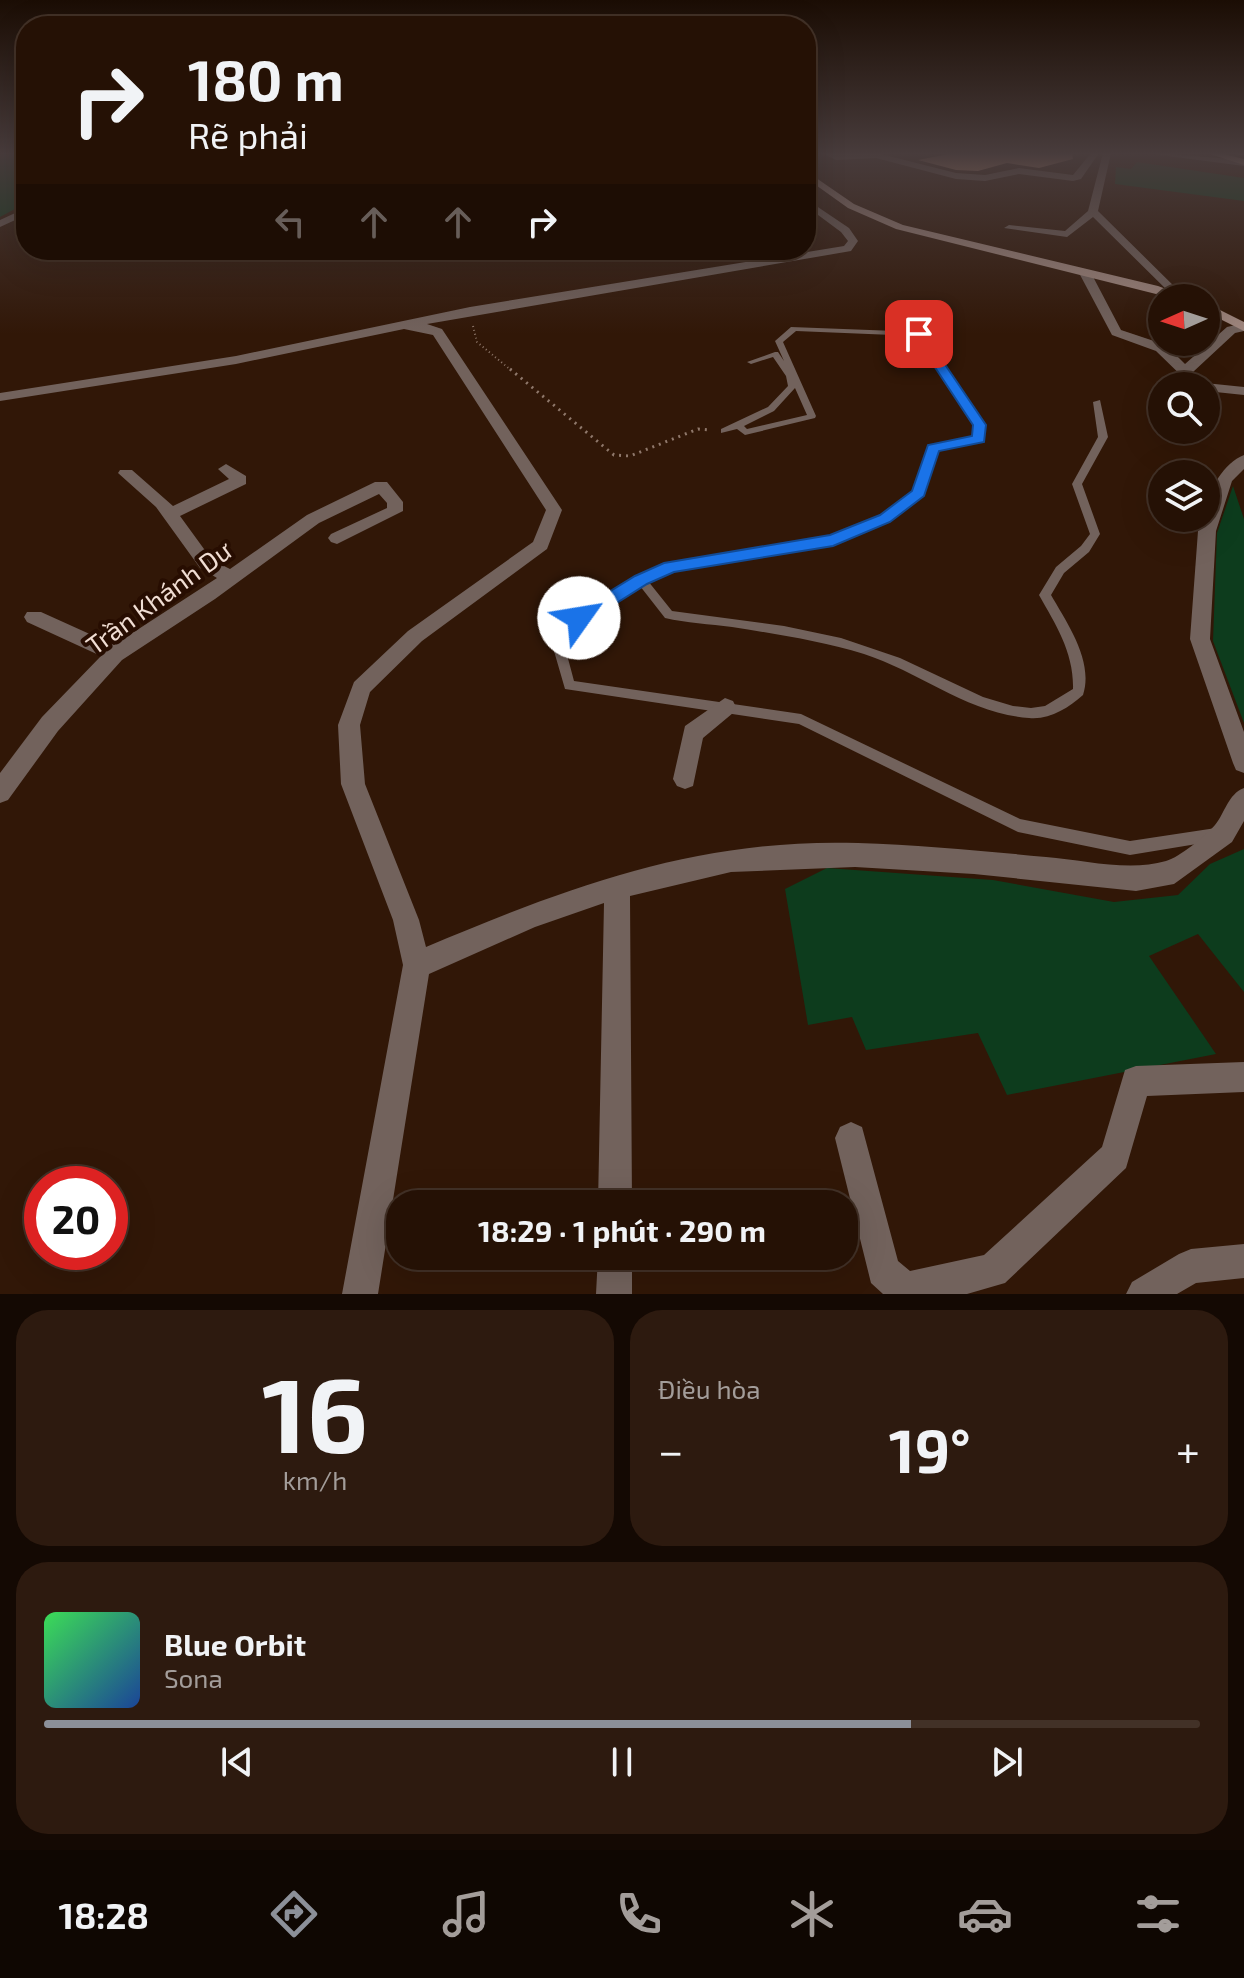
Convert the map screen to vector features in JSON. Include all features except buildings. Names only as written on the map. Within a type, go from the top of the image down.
[{"type":"main road","points":[[868,213],[900,227],[1148,288]]},
{"type":"main road","points":[[1220,314],[1244,327]]},
{"type":"street","points":[[816,254],[847,249],[853,241],[845,230],[822,213]]},
{"type":"street","points":[[1009,228],[1067,234],[1091,213]]},
{"type":"street","points":[[1094,213],[1168,284]]},
{"type":"street","points":[[0,397],[236,360],[470,311],[780,260]]},
{"type":"street","points":[[1084,271],[1116,332],[1161,348],[1185,372],[1231,330],[1244,327]]},
{"type":"street","points":[[360,1294],[417,965],[406,920],[353,784],[349,725],[361,688],[415,636],[541,545],[554,510],[438,332],[426,327],[405,325]]},
{"type":"street","points":[[1220,388],[1244,391]]},
{"type":"street","points":[[0,412],[17,396]]},
{"type":"street","points":[[1244,460],[1225,479],[1207,531],[1200,639],[1244,763]]},
{"type":"street","points":[[169,515],[240,480],[226,469]]},
{"type":"street","points":[[126,473],[162,503],[206,564],[230,577]]},
{"type":"street","name":"Trần Khánh Dư","points":[[0,792],[50,724],[115,654],[313,519],[381,486],[395,502],[395,511],[337,538]]},
{"type":"street","points":[[34,617],[115,654]]},
{"type":"street","points":[[685,779],[693,733],[725,707]]},
{"type":"street","points":[[417,965],[533,915],[617,886],[731,860],[855,855],[974,862],[1136,878],[1174,872],[1223,834],[1244,799]]},
{"type":"street","points":[[615,1190],[617,886]]},
{"type":"street","points":[[851,1138],[883,1271],[905,1290],[993,1271],[1115,1157],[1136,1081],[1244,1077]]},
{"type":"street","points":[[1144,1294],[1191,1266],[1244,1261]]},
{"type":"street","points":[[614,1294],[615,1270]]},
{"type":"lane","points":[[724,431],[771,409],[792,386],[778,351],[779,341],[794,329],[919,334],[979,425],[979,439],[933,448],[919,493],[885,519],[833,540],[670,567],[641,580],[579,618],[560,651],[569,685],[801,719],[1018,825],[1130,848],[1223,834]]},
{"type":"lane","points":[[738,426],[745,432],[812,416],[778,351]]},
{"type":"lane","points":[[751,362],[778,351]]},
{"type":"lane","points":[[641,580],[669,615],[830,639],[896,661],[1006,710],[1035,714],[1060,707],[1079,691],[1081,672],[1076,653],[1045,595],[1060,570],[1085,549],[1095,534],[1077,484],[1103,437],[1097,402]]},
{"type":"path","points":[[470,311],[477,342],[614,455],[630,456],[698,429],[724,431]]},
{"type":"green space","points":[[1233,486],[1244,519],[1244,723],[1213,641],[1217,533],[1220,532]]},
{"type":"green space","points":[[1244,849],[1244,992],[1198,934],[1149,956],[1216,1054],[1007,1095],[978,1033],[866,1050],[852,1017],[808,1025],[785,889],[827,868],[993,880],[1114,902],[1178,895],[1210,864]]},
{"type":"route","points":[[579,618],[641,580],[670,567],[833,540],[885,519],[919,493],[933,448],[979,439],[979,425],[919,334]]}]
